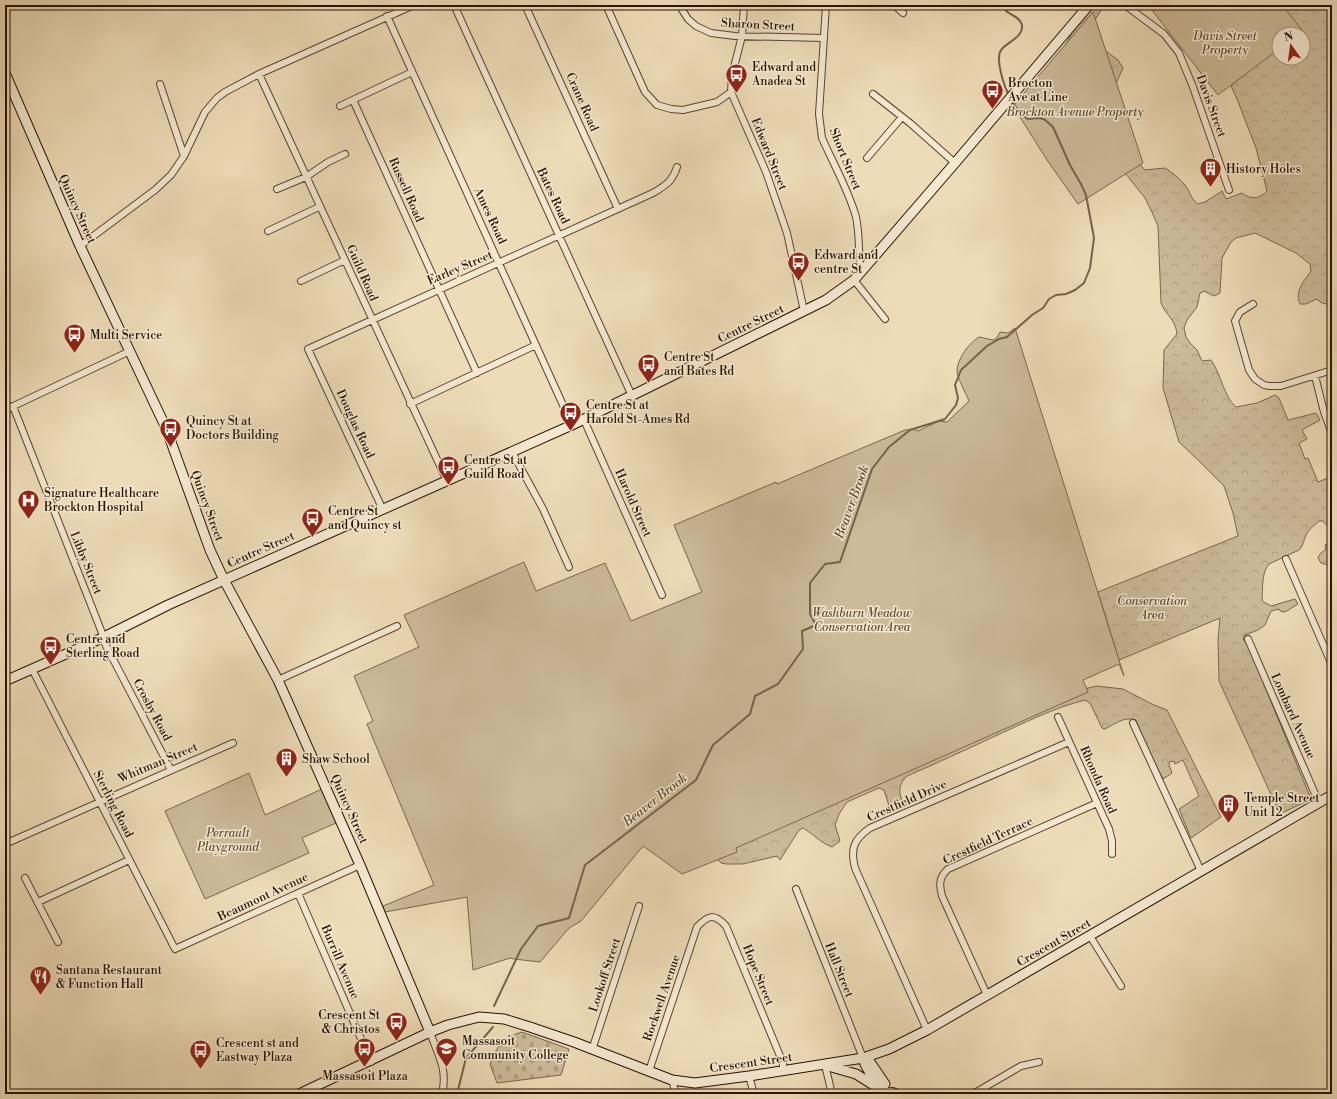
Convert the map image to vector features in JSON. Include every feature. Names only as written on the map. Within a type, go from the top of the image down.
[{"type":"main road","name":"Centre Street","points":[[5,681],[102,638],[156,610],[584,420],[826,300],[854,280],[1089,5]]},
{"type":"main road","name":"Quincy Street","points":[[5,73],[80,246],[166,428],[210,550],[224,580],[278,680],[360,865],[430,1032]]},
{"type":"main road","name":"Crescent Street","points":[[299,1094],[370,1062],[430,1032],[461,1021],[479,1017],[504,1019],[574,1042],[672,1080],[695,1083],[862,1058],[889,1049],[927,1030],[1332,795]]},
{"type":"main road","points":[[862,1058],[871,1076],[880,1085],[895,1094]]},
{"type":"main road","points":[[825,1064],[852,1072],[883,1091],[895,1094]]},
{"type":"street","points":[[80,246],[162,185],[176,170],[210,105],[232,87],[414,5]]},
{"type":"street","name":"Bates Road","points":[[454,5],[632,396]]},
{"type":"street","name":"Crane Road","points":[[525,5],[618,209]]},
{"type":"street","points":[[606,5],[638,80],[645,92],[657,104],[670,109],[689,109],[716,102],[731,92]]},
{"type":"street","name":"Sharon Street","points":[[679,5],[688,19],[696,26],[711,33],[742,36],[823,38]]},
{"type":"street","name":"Edward Street","points":[[744,5],[742,36],[732,75],[731,92],[766,172],[787,233],[804,311]]},
{"type":"street","name":"Short Street","points":[[826,5],[819,114],[820,130],[822,138],[856,216],[861,272]]},
{"type":"street","points":[[894,5],[903,13]]},
{"type":"street","name":"Davis Street","points":[[1125,5],[1164,34],[1179,53],[1193,87],[1229,190]]},
{"type":"street","name":"Ames Road","points":[[387,16],[572,425]]},
{"type":"street","points":[[340,106],[412,72]]},
{"type":"street","name":"Guild Road","points":[[259,74],[319,207],[447,481]]},
{"type":"street","points":[[160,84],[184,156]]},
{"type":"street","points":[[873,94],[955,163]]},
{"type":"street","name":"Russell Road","points":[[353,100],[477,373]]},
{"type":"street","points":[[867,158],[902,117]]},
{"type":"street","points":[[277,189],[306,176],[328,162],[345,154]]},
{"type":"street","name":"Earley Street","points":[[308,349],[371,319],[653,193],[669,183],[674,176],[677,167]]},
{"type":"street","points":[[268,231],[319,207]]},
{"type":"street","points":[[301,280],[345,260]]},
{"type":"street","points":[[854,280],[885,319]]},
{"type":"street","points":[[1253,304],[1240,312],[1235,320],[1247,365],[1252,375],[1264,385],[1275,387],[1332,370]]},
{"type":"street","points":[[410,404],[536,345]]},
{"type":"street","name":"Douglas Road","points":[[308,349],[383,510]]},
{"type":"street","points":[[5,410],[130,352]]},
{"type":"street","points":[[1314,376],[1332,434]]},
{"type":"street","name":"Libby Street","points":[[13,406],[102,633],[102,638]]},
{"type":"street","name":"Harold Street","points":[[584,420],[662,596]]},
{"type":"street","points":[[512,452],[543,509],[569,566]]},
{"type":"street","points":[[1286,559],[1332,665]]},
{"type":"street","points":[[278,680],[397,626]]},
{"type":"street","name":"Crosby Road","points":[[102,638],[171,770]]},
{"type":"street","name":"Lombard Avenue","points":[[1248,639],[1319,803]]},
{"type":"street","name":"Sterling Road","points":[[32,669],[175,950]]},
{"type":"street","name":"Rhonda Road","points":[[1058,717],[1111,836],[1112,854]]},
{"type":"street","points":[[1133,723],[1201,871]]},
{"type":"street","name":"Crestfield Drive","points":[[927,1030],[855,868],[852,858],[854,844],[864,832],[870,828],[1069,742]]},
{"type":"street","name":"Whitman Street","points":[[7,843],[233,743]]},
{"type":"street","name":"Crestfield Terrace","points":[[987,995],[942,896],[940,879],[943,873],[948,869],[1097,803]]},
{"type":"street","points":[[5,834],[7,843]]},
{"type":"street","points":[[38,902],[129,860]]},
{"type":"street","name":"Beaumont Avenue","points":[[175,950],[360,865]]},
{"type":"street","points":[[25,878],[58,942]]},
{"type":"street","name":"Hall Street","points":[[796,889],[862,1058]]},
{"type":"street","name":"Burrill Avenue","points":[[298,893],[370,1062]]},
{"type":"street","name":"Lookoff Street","points":[[592,1050],[639,906]]},
{"type":"street","name":"Hope Street","points":[[696,932],[697,928],[704,919],[712,917],[719,918],[726,926],[783,1063],[783,1071]]},
{"type":"street","name":"Rockwell Avenue","points":[[649,1071],[696,932]]},
{"type":"street","points":[[1090,936],[1121,986]]},
{"type":"street","points":[[430,1032],[442,1064],[444,1075],[442,1094]]},
{"type":"street","points":[[973,1094],[1021,1066],[1039,1062]]},
{"type":"street","points":[[825,1064],[832,1094]]},
{"type":"street","points":[[749,1076],[754,1094]]},
{"type":"street","points":[[672,1080],[676,1094]]},
{"type":"green space","name":"Conservation Area","points":[[1095,5],[1105,5],[1088,28],[1091,40],[1118,60],[1123,68],[1113,90],[1129,153],[1145,170],[1165,168],[1170,171],[1185,185],[1192,198],[1198,204],[1205,202],[1222,191],[1226,199],[1242,193],[1254,198],[1261,196],[1267,191],[1256,148],[1237,99],[1194,5],[1330,5],[1332,8],[1332,306],[1320,302],[1317,299],[1306,304],[1300,304],[1298,300],[1299,291],[1311,271],[1310,264],[1296,253],[1255,233],[1236,238],[1231,242],[1222,258],[1220,293],[1214,296],[1204,291],[1200,293],[1197,307],[1187,320],[1184,328],[1186,337],[1197,350],[1202,361],[1211,360],[1228,397],[1236,407],[1257,403],[1275,395],[1279,398],[1288,420],[1316,413],[1320,420],[1302,430],[1307,439],[1299,443],[1305,459],[1308,458],[1318,482],[1332,476],[1332,535],[1331,530],[1323,521],[1319,521],[1308,531],[1299,550],[1269,564],[1266,568],[1263,581],[1262,601],[1271,606],[1295,599],[1298,604],[1285,612],[1280,611],[1279,609],[1271,611],[1265,625],[1258,630],[1245,635],[1243,639],[1249,648],[1311,799],[1280,814],[1219,681],[1218,640],[1220,618],[1119,660],[1098,592],[1238,536],[1233,513],[1224,486],[1179,442],[1163,388],[1164,350],[1177,334],[1174,324],[1161,303],[1158,226],[1145,198],[1113,158],[1066,44],[1072,33]]},
{"type":"green space","name":"Davis Street Property","points":[[1148,5],[1282,5],[1299,26],[1271,26],[1271,55],[1218,95]]},
{"type":"green space","name":"Brockton Avenue Property","points":[[1093,12],[1143,163],[1078,204],[1047,160],[1013,106]]},
{"type":"green space","name":"Washburn Meadow Conservation Area","points":[[1015,328],[1124,676],[1119,664],[1083,680],[1088,692],[736,848],[737,852],[682,874],[643,846],[581,921],[569,928],[540,962],[510,958],[473,970],[467,897],[385,912],[383,906],[434,885],[367,724],[373,721],[354,676],[419,647],[404,615],[524,562],[536,591],[605,563],[631,621],[702,592],[674,525],[776,482],[777,484],[905,430],[913,429],[918,431],[939,421],[947,422],[969,401],[957,374],[959,361],[964,352],[971,343],[979,337],[993,340],[997,338],[1000,332],[1008,333]]},
{"type":"green space","points":[[1332,542],[1332,566],[1321,563],[1318,558],[1326,549],[1325,545]]},
{"type":"green space","points":[[1097,686],[1123,689],[1167,710],[1221,817],[1191,838],[1179,809],[1199,796],[1183,760],[1175,764],[1174,761],[1169,762],[1172,773],[1163,779],[1149,752],[1136,720],[1128,719],[1105,729],[1102,728],[1090,703],[1085,700],[1061,707],[907,776],[900,787],[900,794],[904,807],[891,812],[884,790],[879,788],[847,802],[839,814],[835,825],[840,841],[832,847],[803,828],[799,830],[780,860],[777,856],[743,864],[726,864],[721,863],[713,854],[1075,691]]},
{"type":"green space","name":"Perrault Playground","points":[[249,773],[265,815],[322,789],[336,823],[302,838],[309,853],[205,899],[165,811]]},
{"type":"green space","points":[[522,1032],[569,1049],[561,1075],[497,1083],[490,1064],[498,1047],[509,1037]]},
{"type":"waterway","name":"Beaver Brook","points":[[1005,5],[1006,11],[1017,18],[1022,25],[1022,29],[1018,36],[1004,47],[999,54],[1001,72],[1009,95]]},
{"type":"waterway","name":"Beaver Brook","points":[[494,1006],[521,949],[538,926],[569,918],[585,865],[696,780],[713,745],[750,714],[755,696],[778,684],[803,649],[802,631],[816,625],[810,614],[810,583],[825,564],[840,562],[872,469],[889,447],[910,430],[945,419],[956,405],[958,398],[955,385],[961,370],[987,346],[999,339],[1007,337],[1032,315],[1043,308],[1049,299],[1056,295],[1066,294],[1075,290],[1084,283],[1090,268],[1094,238],[1086,195],[1070,165],[1053,127],[1044,119],[1028,119],[1017,109],[1012,101]]},
{"type":"waterway","name":"Beaver Brook","points":[[457,1094],[466,1058],[493,1027]]},
{"type":"place","name":"Edward and Anadea St","points":[[736,94]]},
{"type":"place","name":"Brocton Ave at Line","points":[[993,110]]},
{"type":"place","name":"History Holes","points":[[1210,188]]},
{"type":"place","name":"Edward and centre St","points":[[799,282]]},
{"type":"place","name":"Multi Service","points":[[74,354]]},
{"type":"place","name":"Centre St and Bates Rd","points":[[649,384]]},
{"type":"place","name":"Centre St at Harold St-Ames Rd","points":[[571,432]]},
{"type":"place","name":"Quincy St at Doctors Building","points":[[170,448]]},
{"type":"place","name":"Centre St at Guild Road","points":[[448,486]]},
{"type":"place","name":"Signature Healthcare Brockton Hospital","points":[[29,520]]},
{"type":"place","name":"Centre St and Quincy st","points":[[313,538]]},
{"type":"place","name":"Centre and Sterling Road","points":[[50,666]]},
{"type":"place","name":"Shaw School","points":[[286,778]]},
{"type":"place","name":"Temple Street Unit 12","points":[[1228,824]]},
{"type":"place","name":"Santana Restaurant & Function Hall","points":[[40,996]]},
{"type":"place","name":"Crescent St & Christos","points":[[396,1042]]},
{"type":"place","name":"Massasoit Plaza","points":[[365,1068]]},
{"type":"place","name":"Massasoit Community College","points":[[446,1068]]},
{"type":"place","name":"Crescent st and Eastway Plaza","points":[[200,1070]]}]
